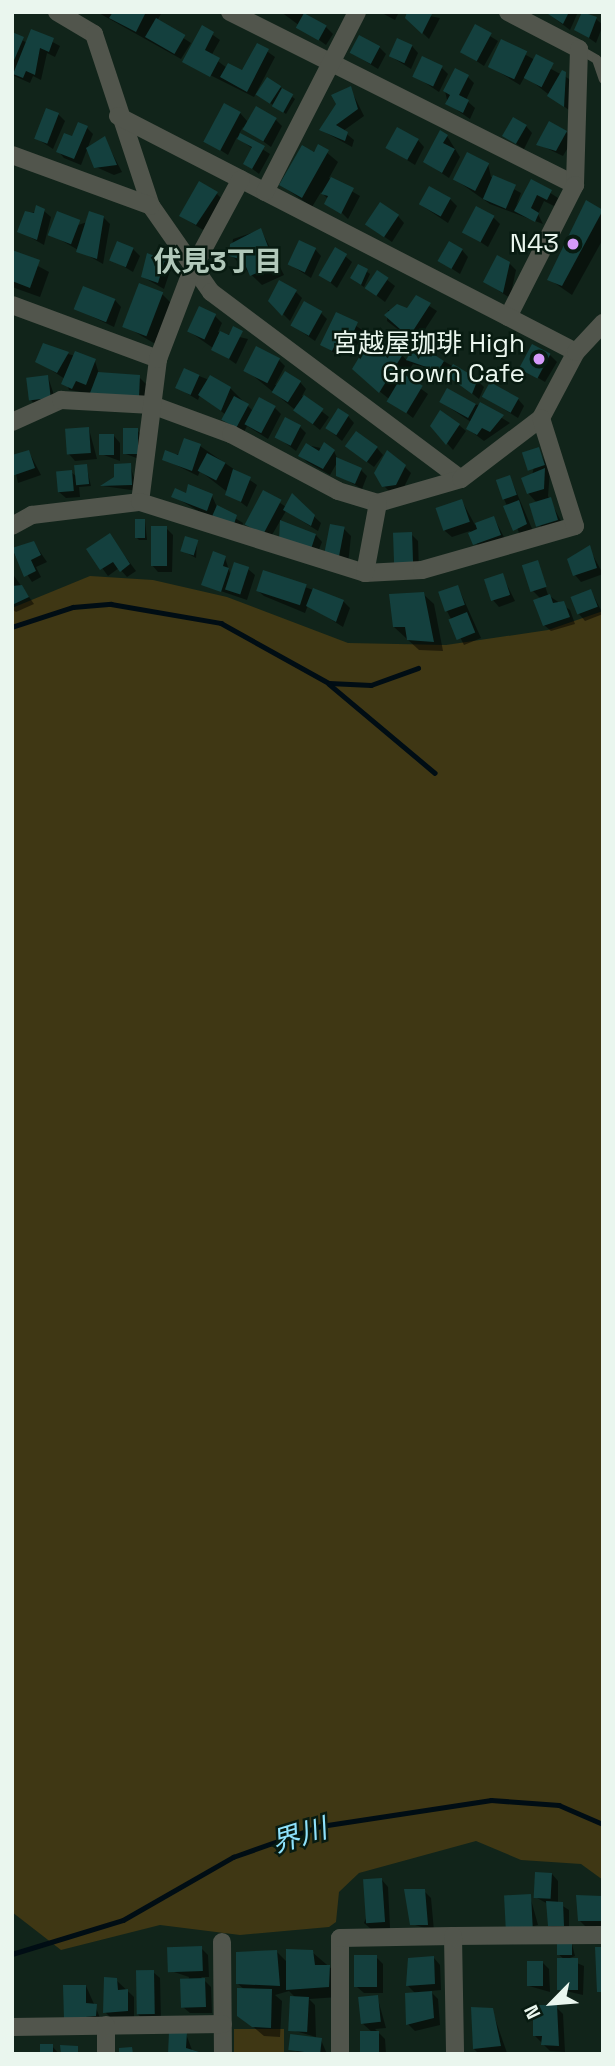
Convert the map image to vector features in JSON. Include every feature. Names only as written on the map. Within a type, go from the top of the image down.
[{"type":"street","points":[[57,12],[94,34],[118,116],[151,206],[192,270],[211,292],[461,479]]},
{"type":"street","points":[[230,12],[575,185]]},
{"type":"street","points":[[265,192],[357,12]]},
{"type":"street","points":[[508,12],[579,49],[575,185],[508,317]]},
{"type":"street","points":[[118,116],[576,352]]},
{"type":"street","points":[[12,155],[151,206]]},
{"type":"street","points":[[139,502],[158,359],[192,270],[241,179]]},
{"type":"street","points":[[12,305],[158,359]]},
{"type":"street","points":[[12,422],[61,400],[152,405],[231,434],[338,491],[378,503],[461,479],[541,418],[576,352],[603,323]]},
{"type":"street","points":[[12,526],[32,515],[139,502],[365,573],[422,570],[575,526],[541,418]]},
{"type":"street","points":[[365,573],[378,503]]},
{"type":"street","points":[[340,2054],[340,1938],[603,1935]]},
{"type":"street","points":[[453,1936],[455,2054]]},
{"type":"street","points":[[222,1942],[223,2054]]},
{"type":"street","points":[[12,2027],[223,2024]]},
{"type":"street","points":[[106,2025],[106,2054]]},
{"type":"lane","points":[[579,49],[596,59],[603,79]]},
{"type":"shaded area","points":[[90,576],[153,580],[227,597],[348,643],[446,645],[548,630],[603,611],[603,1880],[581,1864],[521,1860],[476,1841],[359,1873],[339,1892],[336,1922],[329,1927],[240,1935],[160,1925],[61,1950],[12,1912],[12,608]]},
{"type":"shaded area","points":[[234,2029],[284,2029],[284,2054],[234,2054]]},
{"type":"building","points":[[113,12],[146,12],[136,32],[109,18]]},
{"type":"building","points":[[407,12],[433,12],[422,34],[405,18]]},
{"type":"building","points":[[545,12],[569,12],[563,24]]},
{"type":"building","points":[[582,12],[597,17],[589,38],[574,30]]},
{"type":"building","points":[[304,13],[327,26],[318,40],[296,28]]},
{"type":"building","points":[[156,18],[185,35],[174,54],[145,37]]},
{"type":"building","points":[[475,24],[492,33],[477,61],[460,52]]},
{"type":"building","points":[[202,25],[214,32],[205,50],[220,58],[210,77],[182,62]]},
{"type":"building","points":[[31,29],[54,38],[49,52],[40,48],[35,75],[26,71],[23,78],[13,74]]},
{"type":"building","points":[[12,32],[24,37],[12,65]]},
{"type":"building","points":[[359,35],[380,46],[371,64],[350,53]]},
{"type":"building","points":[[397,38],[413,45],[404,63],[389,56]]},
{"type":"building","points":[[501,39],[527,51],[514,79],[488,67]]},
{"type":"building","points":[[257,43],[269,49],[247,92],[220,77],[228,63],[242,70]]},
{"type":"building","points":[[536,54],[554,63],[542,87],[524,78]]},
{"type":"building","points":[[422,56],[443,66],[433,87],[412,77]]},
{"type":"building","points":[[455,68],[469,75],[459,95],[469,100],[463,113],[445,104],[450,95],[443,91]]},
{"type":"building","points":[[562,70],[566,72],[564,107],[547,96]]},
{"type":"building","points":[[267,77],[281,86],[270,104],[256,95]]},
{"type":"building","points":[[351,86],[358,109],[336,125],[348,132],[345,141],[319,130],[336,104],[331,95]]},
{"type":"building","points":[[282,88],[293,94],[283,113],[272,106]]},
{"type":"building","points":[[224,103],[241,112],[220,151],[203,142]]},
{"type":"building","points":[[256,106],[277,118],[263,141],[243,129]]},
{"type":"building","points":[[46,108],[59,113],[47,144],[34,139]]},
{"type":"building","points":[[513,117],[527,125],[516,144],[502,136]]},
{"type":"building","points":[[549,121],[567,131],[556,151],[536,145]]},
{"type":"building","points":[[78,122],[88,126],[74,159],[56,152],[64,133],[72,136]]},
{"type":"building","points":[[397,127],[419,139],[407,160],[385,148]]},
{"type":"building","points":[[440,130],[448,135],[443,143],[455,149],[442,173],[423,162]]},
{"type":"building","points":[[240,133],[265,146],[252,169],[243,164],[252,147],[237,139]]},
{"type":"building","points":[[105,136],[117,165],[94,168],[86,148]]},
{"type":"building","points":[[318,144],[329,150],[302,198],[279,185],[302,145],[314,152]]},
{"type":"building","points":[[467,152],[489,163],[475,191],[453,180]]},
{"type":"building","points":[[493,175],[516,185],[506,209],[483,199]]},
{"type":"building","points":[[331,177],[354,188],[341,214],[324,204],[328,196],[321,194]]},
{"type":"building","points":[[531,179],[552,190],[547,200],[537,195],[531,208],[539,213],[535,222],[514,211]]},
{"type":"building","points":[[199,181],[218,192],[196,225],[179,216]]},
{"type":"building","points":[[429,186],[451,198],[441,216],[419,204]]},
{"type":"building","points":[[586,200],[603,210],[562,286],[547,280]]},
{"type":"building","points":[[380,202],[399,215],[384,237],[365,224]]},
{"type":"building","points":[[36,205],[45,209],[37,240],[17,232],[25,211],[34,213]]},
{"type":"building","points":[[476,206],[495,216],[480,242],[462,232]]},
{"type":"building","points":[[57,211],[80,220],[71,244],[48,235]]},
{"type":"building","points":[[89,211],[104,216],[97,259],[76,252]]},
{"type":"building","points":[[261,228],[275,265],[250,276],[243,260],[229,256],[230,244]]},
{"type":"building","points":[[299,240],[316,248],[305,273],[288,264]]},
{"type":"building","points":[[117,241],[134,248],[126,267],[109,260]]},
{"type":"building","points":[[449,241],[463,249],[451,269],[438,261]]},
{"type":"building","points":[[335,247],[347,254],[331,283],[318,276]]},
{"type":"building","points":[[12,250],[40,260],[30,288],[12,281]]},
{"type":"building","points":[[147,253],[165,260],[158,283],[141,277]]},
{"type":"building","points":[[497,255],[510,262],[503,293],[483,282]]},
{"type":"building","points":[[358,264],[368,269],[361,285],[350,278]]},
{"type":"building","points":[[377,270],[389,278],[376,296],[365,288]]},
{"type":"building","points":[[279,280],[297,290],[282,316],[268,301]]},
{"type":"building","points":[[139,283],[163,292],[146,336],[122,327]]},
{"type":"building","points":[[83,286],[115,299],[106,322],[74,309]]},
{"type":"building","points":[[416,295],[431,303],[409,337],[384,315],[397,304],[407,308]]},
{"type":"building","points":[[304,301],[322,311],[309,336],[290,325]]},
{"type":"building","points":[[199,306],[216,314],[204,339],[187,331]]},
{"type":"building","points":[[336,312],[358,322],[350,340],[340,335],[332,351],[320,345]]},
{"type":"building","points":[[233,326],[243,331],[229,359],[211,350],[220,331],[229,335]]},
{"type":"building","points":[[369,341],[403,354],[379,393],[352,369]]},
{"type":"building","points":[[43,343],[69,352],[57,373],[35,362]]},
{"type":"building","points":[[416,343],[444,361],[438,371],[406,360]]},
{"type":"building","points":[[532,344],[551,354],[537,379],[519,369]]},
{"type":"building","points":[[256,346],[280,358],[267,383],[243,371]]},
{"type":"building","points":[[75,351],[96,359],[86,385],[76,381],[72,389],[61,384]]},
{"type":"building","points":[[453,364],[478,379],[472,394],[446,375]]},
{"type":"building","points":[[184,368],[200,375],[191,395],[175,388]]},
{"type":"building","points":[[285,371],[301,381],[288,402],[272,392]]},
{"type":"building","points":[[98,372],[140,375],[139,397],[90,393]]},
{"type":"building","points":[[403,374],[423,386],[406,413],[387,401]]},
{"type":"building","points":[[48,375],[51,398],[29,401],[26,378]]},
{"type":"building","points":[[210,375],[231,387],[221,411],[198,395]]},
{"type":"building","points":[[490,382],[519,398],[511,413],[482,397]]},
{"type":"building","points":[[447,388],[476,404],[468,418],[439,402]]},
{"type":"building","points":[[304,395],[324,409],[313,424],[293,411]]},
{"type":"building","points":[[234,396],[249,404],[236,428],[221,420]]},
{"type":"building","points":[[259,397],[276,406],[261,433],[244,424]]},
{"type":"building","points":[[480,402],[504,415],[490,432],[482,428],[477,435],[466,429]]},
{"type":"building","points":[[338,408],[349,415],[336,435],[325,428]]},
{"type":"building","points":[[440,410],[460,424],[446,445],[430,426]]},
{"type":"building","points":[[285,417],[301,425],[291,446],[275,437]]},
{"type":"building","points":[[89,427],[91,453],[67,455],[65,429]]},
{"type":"building","points":[[123,428],[138,428],[138,454],[123,454]]},
{"type":"building","points":[[356,431],[378,447],[367,462],[345,446]]},
{"type":"building","points":[[99,434],[114,434],[114,455],[99,455]]},
{"type":"building","points":[[184,438],[201,444],[192,471],[162,460],[165,450],[178,455]]},
{"type":"building","points":[[324,442],[335,450],[323,469],[298,456],[306,443],[319,451]]},
{"type":"building","points":[[539,447],[545,465],[528,471],[522,453]]},
{"type":"building","points":[[29,450],[35,468],[12,476],[12,455]]},
{"type":"building","points":[[387,450],[406,465],[396,485],[382,487],[374,473]]},
{"type":"building","points":[[207,453],[226,463],[216,481],[198,471]]},
{"type":"building","points":[[336,457],[362,468],[355,484],[336,476]]},
{"type":"building","points":[[131,463],[132,485],[100,486],[114,477],[114,464]]},
{"type":"building","points":[[87,464],[89,484],[76,485],[74,465]]},
{"type":"building","points":[[545,468],[544,489],[527,494],[521,478]]},
{"type":"building","points":[[233,469],[251,477],[241,502],[225,495]]},
{"type":"building","points":[[72,470],[74,491],[58,492],[56,471]]},
{"type":"building","points":[[510,475],[517,495],[503,500],[496,480]]},
{"type":"building","points":[[188,484],[213,494],[207,511],[171,497],[175,488],[186,493]]},
{"type":"building","points":[[263,490],[282,500],[263,534],[245,524]]},
{"type":"building","points":[[292,493],[315,515],[311,526],[283,510]]},
{"type":"building","points":[[551,497],[558,520],[536,527],[529,504]]},
{"type":"building","points":[[462,499],[470,522],[443,531],[436,508]]},
{"type":"building","points":[[519,500],[527,524],[513,531],[503,506]]},
{"type":"building","points":[[217,505],[237,515],[232,530],[210,521]]},
{"type":"building","points":[[494,516],[501,535],[473,545],[468,533],[477,529],[475,523]]},
{"type":"building","points":[[135,519],[145,519],[145,538],[135,538]]},
{"type":"building","points":[[280,520],[316,534],[310,552],[279,540]]},
{"type":"building","points":[[330,524],[345,527],[339,557],[324,554]]},
{"type":"building","points":[[151,526],[167,526],[167,566],[151,566]]},
{"type":"building","points":[[412,532],[413,564],[394,565],[393,533]]},
{"type":"building","points":[[110,533],[130,564],[120,572],[113,562],[100,570],[86,549]]},
{"type":"building","points":[[185,536],[198,540],[194,555],[180,551]]},
{"type":"building","points":[[34,541],[41,555],[31,560],[36,571],[24,577],[12,548]]},
{"type":"building","points":[[590,545],[597,568],[573,576],[567,559]]},
{"type":"building","points":[[213,551],[226,556],[223,566],[229,568],[221,592],[201,585]]},
{"type":"building","points":[[538,560],[547,587],[530,592],[522,565]]},
{"type":"building","points":[[234,562],[249,567],[240,595],[225,590]]},
{"type":"building","points":[[263,570],[307,584],[300,605],[256,591]]},
{"type":"building","points":[[503,573],[510,595],[491,601],[484,579]]},
{"type":"building","points":[[22,585],[29,597],[12,605],[12,586]]},
{"type":"building","points":[[458,585],[465,605],[445,612],[438,592]]},
{"type":"building","points":[[313,588],[344,600],[336,622],[306,606]]},
{"type":"building","points":[[591,589],[598,607],[577,615],[570,597]]},
{"type":"building","points":[[424,592],[434,642],[407,640],[405,627],[393,627],[389,594]]},
{"type":"building","points":[[550,594],[553,603],[564,601],[570,617],[543,626],[533,600]]},
{"type":"building","points":[[467,612],[475,632],[457,640],[448,619]]},
{"type":"building","points":[[535,1872],[552,1873],[551,1899],[534,1898]]},
{"type":"building","points":[[382,1878],[385,1922],[366,1923],[363,1879]]},
{"type":"building","points":[[404,1889],[425,1889],[428,1925],[410,1925]]},
{"type":"building","points":[[531,1894],[533,1927],[506,1928],[504,1895]]},
{"type":"building","points":[[576,1895],[602,1896],[603,1921],[578,1921]]},
{"type":"building","points":[[546,1901],[563,1902],[564,1926],[548,1926]]},
{"type":"building","points":[[557,1942],[572,1942],[572,1955],[557,1955]]},
{"type":"building","points":[[202,1946],[203,1971],[168,1972],[167,1947]]},
{"type":"building","points":[[595,1947],[603,1947],[603,1992],[597,1992]]},
{"type":"building","points":[[286,1949],[313,1950],[315,1965],[330,1965],[329,1987],[286,1990]]},
{"type":"building","points":[[277,1950],[280,1986],[236,1984],[236,1952]]},
{"type":"building","points":[[354,1955],[377,1955],[377,1987],[354,1987]]},
{"type":"building","points":[[434,1956],[435,1984],[406,1986],[408,1958]]},
{"type":"building","points":[[557,1958],[578,1958],[578,1990],[557,1990]]},
{"type":"building","points":[[527,1961],[543,1961],[543,1986],[527,1986]]},
{"type":"building","points":[[136,1970],[154,1970],[155,2014],[137,2014]]},
{"type":"building","points":[[104,1977],[117,1978],[118,1990],[128,1989],[128,2011],[103,2013]]},
{"type":"building","points":[[205,1978],[206,2007],[181,2008],[180,1979]]},
{"type":"building","points":[[63,1985],[86,1985],[86,2003],[97,2004],[96,2016],[64,2019]]},
{"type":"building","points":[[237,1988],[272,1989],[271,2028],[252,2027],[237,2016]]},
{"type":"building","points":[[432,1991],[434,2018],[406,2025],[405,1993]]},
{"type":"building","points":[[378,1995],[381,2022],[361,2024],[358,1997]]},
{"type":"building","points":[[290,1996],[309,1997],[307,2032],[288,2031]]},
{"type":"building","points":[[533,2005],[557,2005],[559,2046],[541,2045],[542,2036],[533,2036]]},
{"type":"building","points":[[471,2007],[493,2008],[501,2046],[473,2049]]},
{"type":"building","points":[[360,2031],[379,2031],[379,2054],[360,2054]]},
{"type":"building","points":[[169,2032],[187,2032],[186,2048],[206,2054],[168,2054]]},
{"type":"building","points":[[290,2034],[322,2038],[320,2054],[288,2050]]},
{"type":"building","points":[[40,2044],[53,2044],[53,2054],[40,2054]]},
{"type":"building","points":[[60,2045],[78,2046],[78,2054],[61,2054]]},
{"type":"building","points":[[132,2047],[133,2054],[119,2054],[119,2048]]},
{"type":"waterway","points":[[12,627],[73,607],[111,604],[221,623],[329,683],[371,685],[418,668]]},
{"type":"waterway","points":[[329,684],[435,773]]},
{"type":"waterway","name":"界川","points":[[12,1954],[123,1920],[233,1857],[321,1826],[491,1800],[559,1805],[603,1824]]},
{"type":"place","name":"N43","points":[[573,244]]},
{"type":"place","name":"宮越屋珈琲 High Grown Cafe","points":[[539,359]]},
{"type":"district","name":"伏見3丁目","points":[[218,261]]}]
